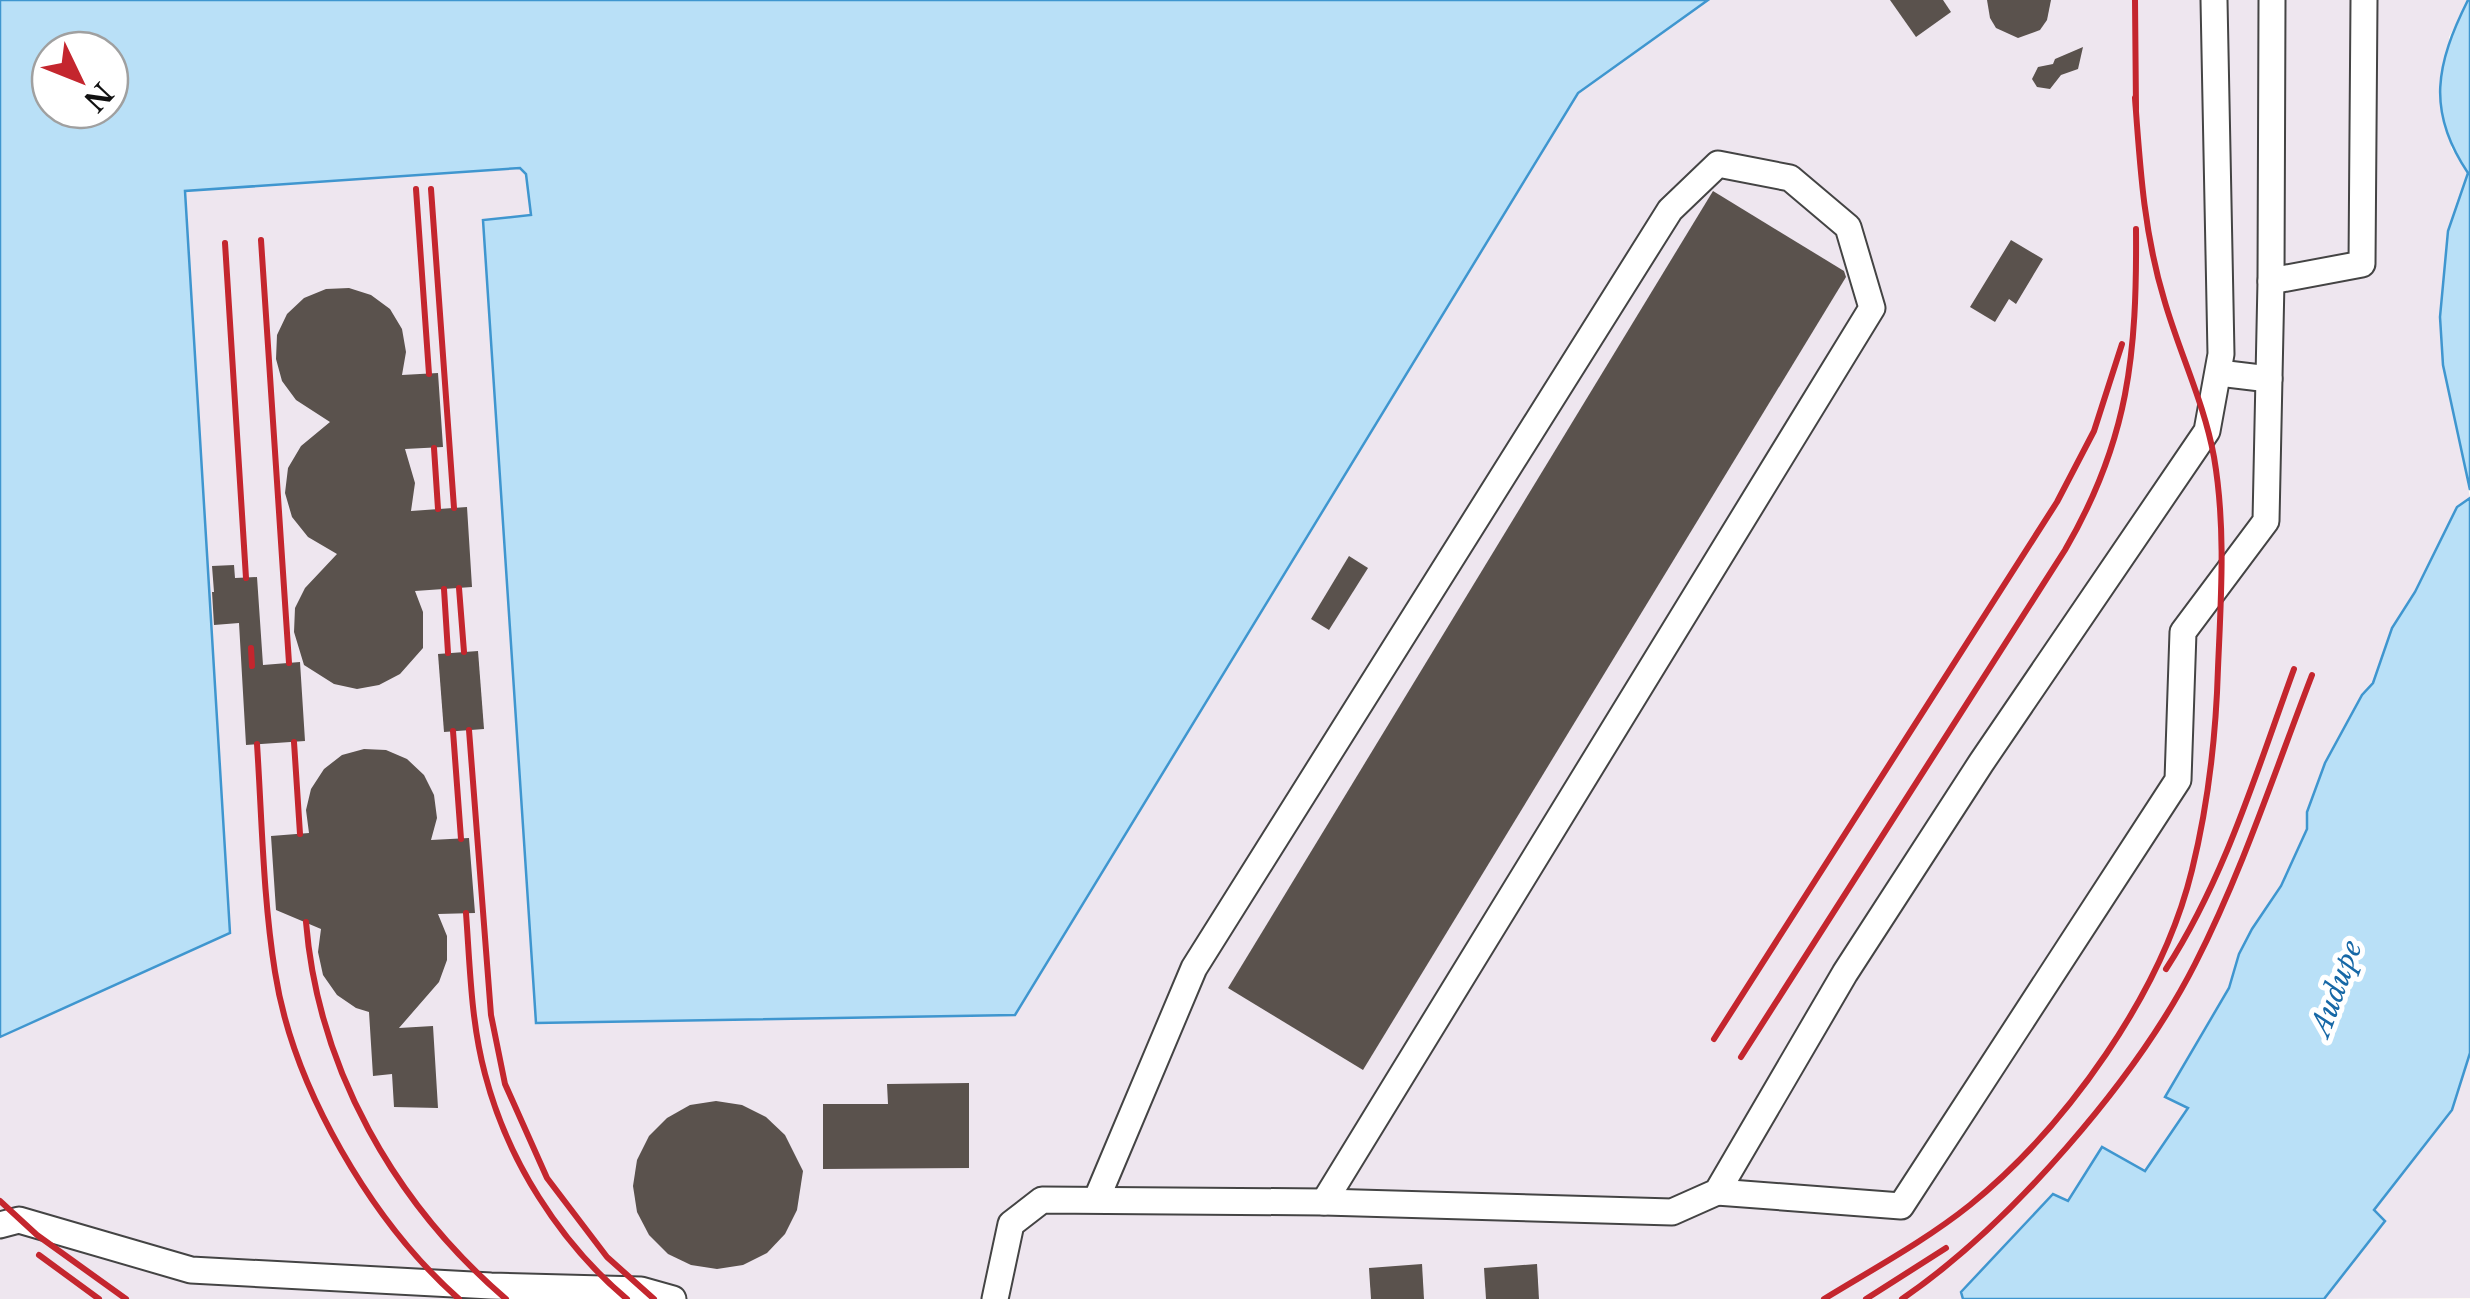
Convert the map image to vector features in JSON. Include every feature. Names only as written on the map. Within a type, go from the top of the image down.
[{"type":"lane","points":[[1717,1192],[1844,973],[1981,763],[2208,431],[2222,354],[2214,0]]},
{"type":"lane","points":[[995,1299],[1011,1224],[1042,1200],[1324,1202],[1672,1212],[1717,1192],[1900,1206],[2178,780],[2183,632],[2266,520],[2272,0]]},
{"type":"lane","points":[[2271,281],[2362,264],[2364,0]]},
{"type":"lane","points":[[1097,1198],[1194,968],[1670,210],[1718,164],[1790,178],[1848,227],[1872,308],[1324,1202]]},
{"type":"lane","points":[[2219,374],[2269,379]]},
{"type":"lane","points":[[0,1224],[19,1220],[192,1270],[641,1290],[673,1299]]},
{"type":"shaded area","points":[[1708,0],[2469,0],[2449,37],[2451,148],[2469,173],[2448,231],[2459,436],[2470,498],[2457,507],[2415,592],[2392,628],[2373,683],[2362,695],[2325,763],[2307,812],[2307,829],[2281,886],[2252,929],[2239,954],[2229,988],[2166,1097],[2188,1108],[2145,1171],[2102,1147],[2068,1201],[1962,1292],[1963,1299],[0,1299],[0,1037],[230,932],[185,191],[521,168],[526,174],[531,216],[483,221],[536,1023],[1209,697],[1578,93]]},
{"type":"shaded area","points":[[2470,1053],[2470,1298],[2324,1299],[2385,1222],[2374,1211],[2452,1110]]},
{"type":"water","points":[[0,0],[1708,0],[1578,93],[1015,1015],[536,1023],[483,220],[531,215],[526,174],[520,168],[185,191],[230,933],[0,1037]]},
{"type":"water","points":[[2468,0],[2470,490],[2443,365],[2440,317],[2448,231],[2468,173],[2446,129],[2440,87],[2449,45]]},
{"type":"water","name":"Audupe","points":[[2470,498],[2470,1053],[2452,1110],[2374,1210],[2385,1221],[2324,1299],[1963,1299],[1961,1292],[2053,1194],[2068,1201],[2102,1147],[2145,1171],[2188,1108],[2165,1097],[2229,988],[2239,954],[2252,929],[2281,886],[2307,829],[2307,812],[2325,763],[2362,695],[2373,683],[2392,628],[2415,592],[2457,507]]},
{"type":"building","points":[[1890,0],[1943,0],[1951,12],[1916,37]]},
{"type":"building","points":[[1987,0],[2051,0],[2047,20],[2040,30],[2018,38],[1996,28]]},
{"type":"building","points":[[2083,47],[2078,69],[2061,75],[2050,89],[2037,87],[2032,79],[2038,67],[2053,64],[2055,59]]},
{"type":"building","points":[[1713,191],[1844,271],[1846,277],[1363,1070],[1228,988]]},
{"type":"building","points":[[2011,240],[2043,259],[2016,304],[2009,299],[1995,322],[1970,307]]},
{"type":"building","points":[[349,288],[371,295],[390,309],[402,329],[406,352],[402,375],[438,373],[443,447],[405,449],[415,483],[411,511],[467,507],[472,587],[415,591],[423,612],[423,648],[400,674],[379,685],[357,689],[334,684],[304,665],[294,632],[295,608],[305,588],[337,554],[308,537],[292,517],[285,493],[288,468],[301,446],[330,422],[296,400],[282,381],[276,359],[277,335],[287,314],[304,298],[326,289]]},
{"type":"building","points":[[1349,556],[1368,568],[1329,630],[1311,619]]},
{"type":"building","points":[[234,565],[235,578],[257,577],[263,665],[300,662],[305,741],[246,745],[239,623],[214,625],[212,566]]},
{"type":"building","points":[[478,651],[484,729],[444,732],[438,654]]},
{"type":"building","points":[[364,749],[386,750],[407,759],[424,775],[434,795],[437,818],[431,840],[469,838],[475,913],[438,914],[447,936],[447,960],[439,982],[399,1028],[433,1026],[438,1108],[394,1107],[392,1074],[373,1076],[369,1012],[337,995],[323,975],[318,952],[321,929],[276,910],[271,836],[309,833],[306,810],[311,789],[324,769],[342,755]]},
{"type":"building","points":[[969,1083],[969,1168],[823,1169],[823,1104],[888,1104],[887,1084]]},
{"type":"building","points":[[716,1101],[742,1105],[766,1117],[785,1135],[803,1171],[797,1210],[785,1234],[767,1253],[743,1265],[717,1269],[691,1265],[668,1254],[649,1235],[637,1212],[633,1186],[637,1160],[649,1136],[667,1118],[690,1105]]},
{"type":"building","points":[[1422,1264],[1424,1299],[1371,1299],[1369,1268]]},
{"type":"building","points":[[1537,1264],[1539,1299],[1486,1299],[1484,1268]]},
{"type":"railway","points":[[2135,0],[2136,109]]},
{"type":"railway","points":[[1824,1299],[1953,1218],[2041,1137],[2075,1097],[2134,1009],[2178,916],[2192,870],[2207,795],[2215,719],[2220,510],[2210,437],[2157,274],[2147,225],[2135,98]]},
{"type":"railway","points":[[416,189],[429,374]]},
{"type":"railway","points":[[431,189],[454,508]]},
{"type":"railway","points":[[1741,1057],[2065,550],[2086,510],[2116,433],[2125,395],[2134,316],[2136,229]]},
{"type":"railway","points":[[261,240],[289,663]]},
{"type":"railway","points":[[225,243],[246,578]]},
{"type":"railway","points":[[1714,1039],[2057,502],[2094,431],[2122,344]]},
{"type":"railway","points":[[434,448],[438,509]]},
{"type":"railway","points":[[459,588],[464,652]]},
{"type":"railway","points":[[444,589],[448,653]]},
{"type":"railway","points":[[251,648],[252,666]]},
{"type":"railway","points":[[2166,969],[2223,861],[2294,669]]},
{"type":"railway","points":[[1902,1299],[1985,1232],[2026,1192],[2105,1102],[2170,1009],[2228,894],[2312,675]]},
{"type":"railway","points":[[469,730],[491,1015],[505,1084],[547,1178],[607,1257],[654,1299]]},
{"type":"railway","points":[[453,731],[461,839]]},
{"type":"railway","points":[[294,742],[300,834]]},
{"type":"railway","points":[[257,744],[271,944],[285,1016],[299,1061],[318,1106],[367,1192],[396,1232],[459,1299]]},
{"type":"railway","points":[[466,913],[477,1034],[485,1074],[507,1137],[558,1225],[579,1252],[627,1299]]},
{"type":"railway","points":[[306,922],[313,977],[327,1030],[345,1081],[369,1130],[430,1221],[506,1299]]},
{"type":"railway","points":[[0,1201],[37,1235],[126,1299]]},
{"type":"railway","points":[[1866,1299],[1946,1248]]},
{"type":"railway","points":[[39,1255],[99,1299]]}]
